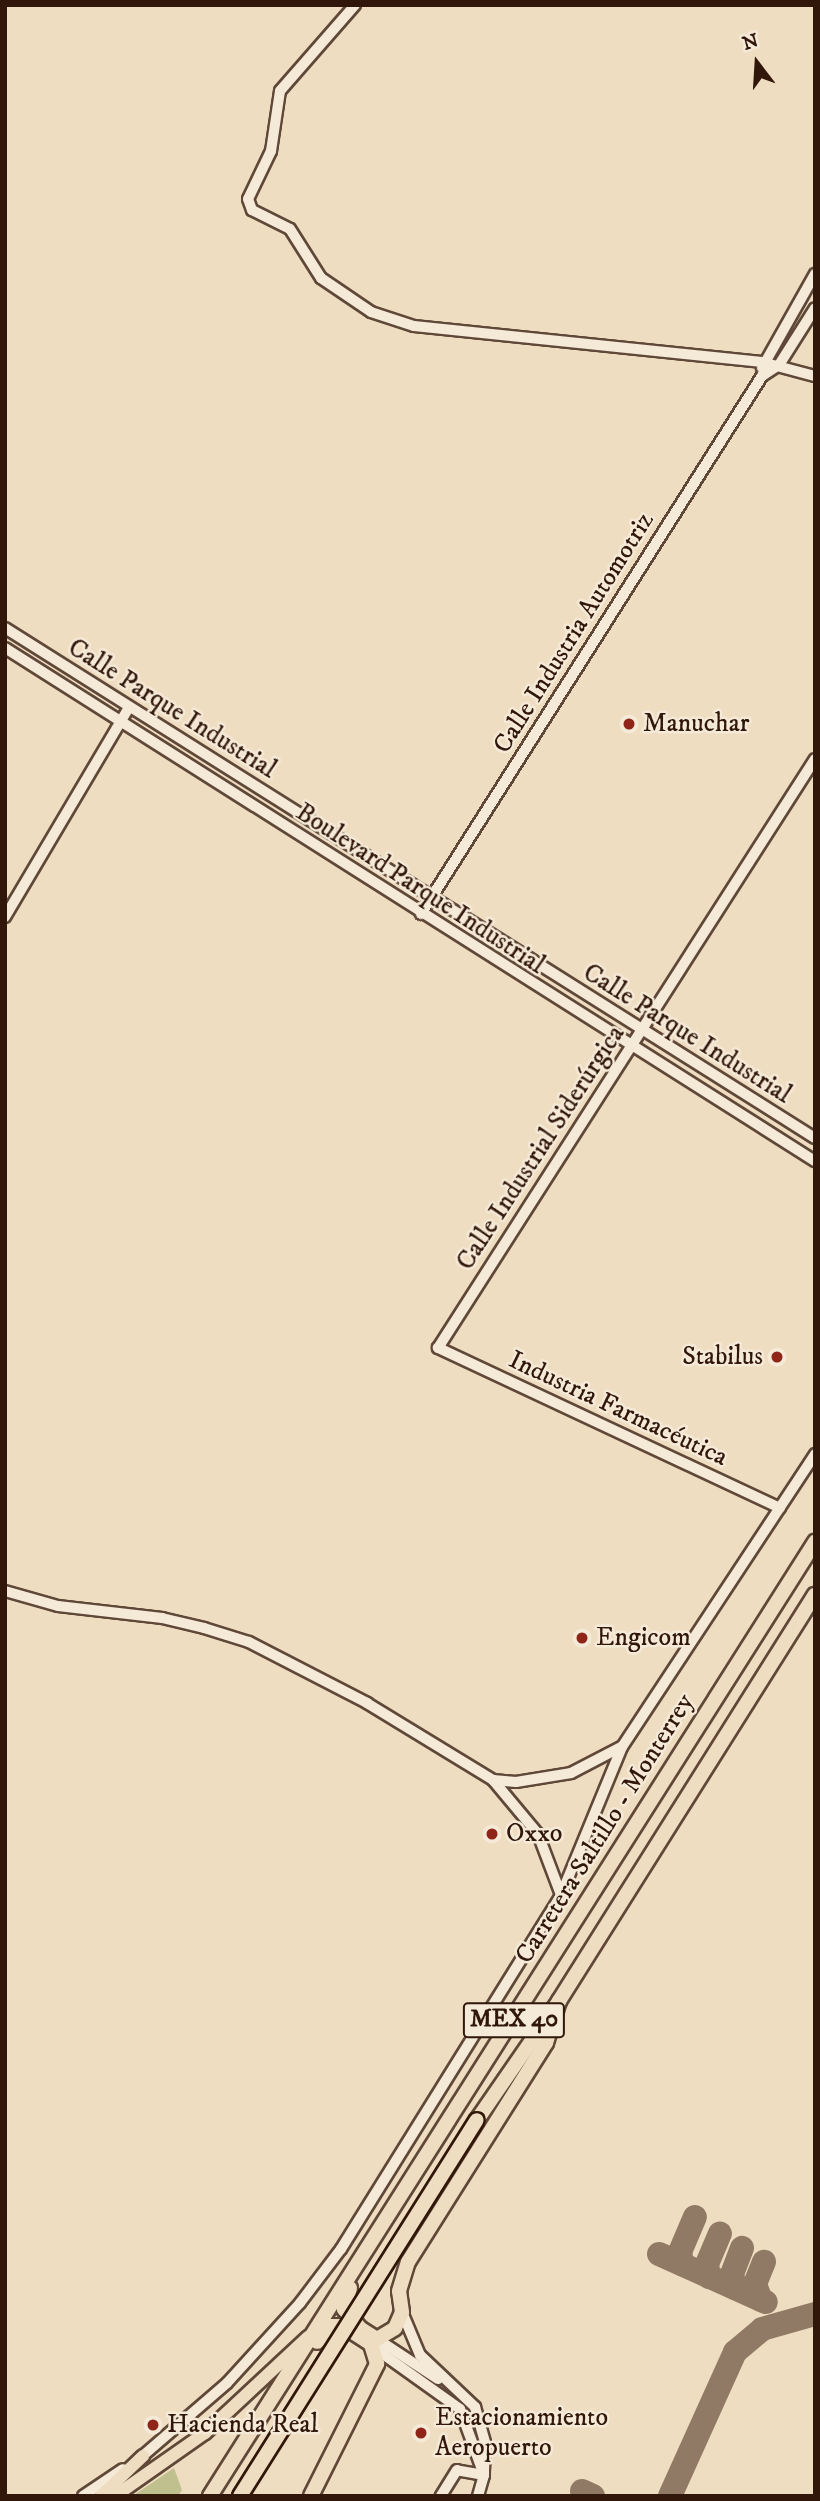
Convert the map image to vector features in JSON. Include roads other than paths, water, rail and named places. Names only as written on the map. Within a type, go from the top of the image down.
[{"type":"highway","name":"Carretera Saltillo - Monterrey","points":[[210,2496],[815,1542]]},
{"type":"highway","name":"Carretera Saltillo - Monterrey","points":[[240,2496],[477,2120],[558,2001],[815,1595]]},
{"type":"highway","points":[[375,2343],[395,2328],[402,2312],[399,2291],[408,2262],[545,2043],[558,2001]]},
{"type":"highway","points":[[312,2496],[376,2374],[375,2343],[347,2316],[344,2301],[448,2134],[455,2110]]},
{"type":"highway","points":[[252,2431],[276,2409],[326,2330],[343,2326],[375,2343]]},
{"type":"main road","points":[[115,2496],[205,2433],[311,2334]]},
{"type":"main road","points":[[101,2496],[143,2456]]},
{"type":"street","points":[[355,5],[280,91],[271,151],[248,204],[289,229],[321,278],[371,312],[402,324],[762,362],[815,376]]},
{"type":"street","points":[[762,376],[762,362],[815,274]]},
{"type":"street","name":"Calle Industria Automotriz","points":[[421,914],[762,376],[779,365],[815,308]]},
{"type":"street","name":"Calle Parque Industrial","points":[[5,628],[641,1032],[815,1138]]},
{"type":"street","name":"Boulevard Parque Industrial","points":[[5,648],[421,914],[815,1161]]},
{"type":"street","points":[[5,917],[129,707]]},
{"type":"street","name":"Calle Industrial Siderúrgica","points":[[438,1348],[815,759]]},
{"type":"street","points":[[765,1128],[775,1112]]},
{"type":"street","name":"Industria Farmacéutica","points":[[438,1348],[780,1508]]},
{"type":"street","points":[[83,2496],[143,2456],[227,2383],[300,2303],[341,2249],[561,1895],[622,1747],[815,1454]]},
{"type":"street","points":[[5,1591],[58,1606],[162,1618],[249,1642],[367,1703],[493,1780],[538,1834],[561,1895]]},
{"type":"street","points":[[493,1780],[516,1782],[570,1773],[622,1747]]},
{"type":"street","points":[[402,2312],[420,2355],[475,2407],[486,2456],[478,2496]]},
{"type":"street","points":[[375,2343],[460,2409],[484,2475]]},
{"type":"street","points":[[375,2343],[438,2379]]},
{"type":"street","points":[[441,2496],[457,2470],[484,2475]]},
{"type":"place","name":"Manuchar","points":[[629,724]]},
{"type":"place","name":"Stabilus","points":[[777,1357]]},
{"type":"place","name":"Engicom","points":[[582,1638]]},
{"type":"place","name":"Oxxo","points":[[492,1834]]},
{"type":"place","name":"Hacienda Real","points":[[153,2425]]},
{"type":"place","name":"Estacionamiento Aeropuerto","points":[[421,2433]]}]
